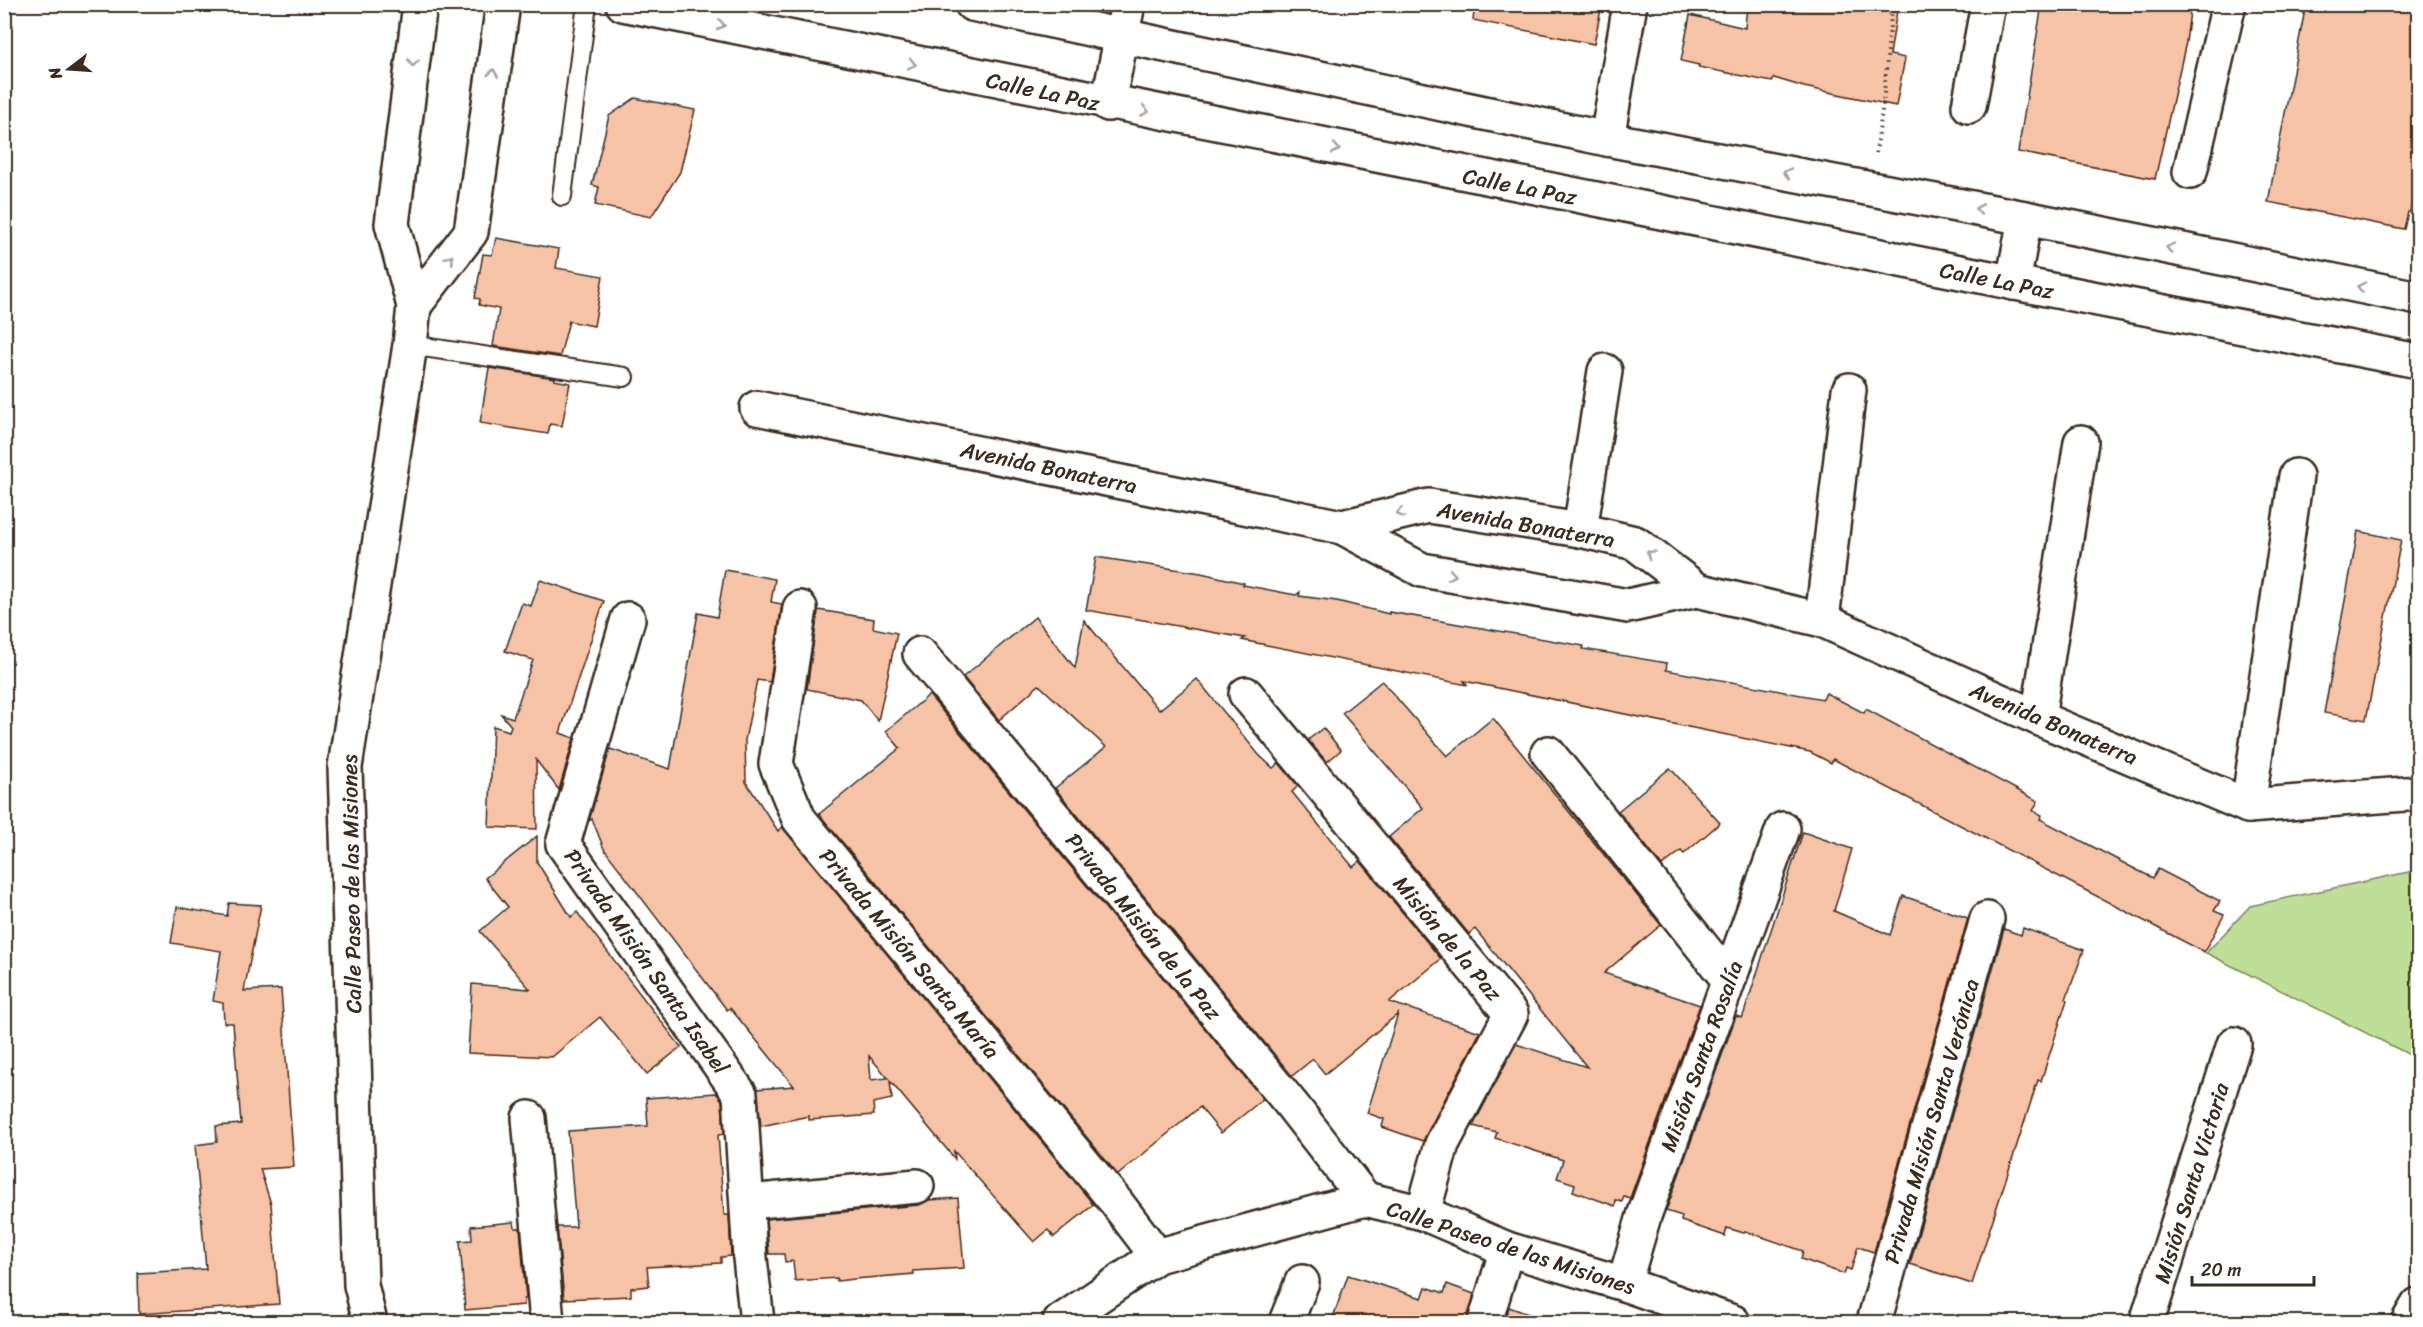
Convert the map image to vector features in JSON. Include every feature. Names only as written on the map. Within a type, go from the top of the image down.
[{"type":"street","name":"Calle Paseo de las Misiones","points":[[370,1323],[361,1285],[345,767],[410,345],[414,306],[392,224],[420,4]]},
{"type":"street","points":[[414,306],[471,232],[502,4]]},
{"type":"street","name":"Calle La Paz","points":[[623,4],[1108,104],[2418,361]]},
{"type":"street","points":[[972,4],[1607,139],[2025,218],[2418,298]]},
{"type":"street","points":[[1108,104],[1128,4]]},
{"type":"street","points":[[1607,139],[1630,4]]},
{"type":"street","points":[[1969,106],[1988,4]]},
{"type":"street","points":[[2190,172],[2229,4]]},
{"type":"street","points":[[2013,283],[2025,218]]},
{"type":"street","points":[[1580,530],[1605,371]]},
{"type":"street","points":[[1822,620],[1849,390]]},
{"type":"street","name":"Avenida Bonaterra","points":[[757,408],[1342,527],[1422,570],[1628,606],[1697,590]]},
{"type":"street","points":[[2037,718],[2081,442]]},
{"type":"street","points":[[2248,806],[2296,476]]},
{"type":"street","name":"Avenida Bonaterra","points":[[1342,527],[1429,506],[1580,530],[1635,543],[1697,590],[1822,620],[2037,718],[2248,806],[2418,793]]},
{"type":"street","name":"Privada Misión Santa María","points":[[800,608],[776,764],[800,819],[1116,1202],[1157,1256]]},
{"type":"street","name":"Privada Misión Santa Isabel","points":[[628,619],[563,843],[740,1094],[756,1323]]},
{"type":"street","name":"Privada Misión de la Paz","points":[[920,654],[1291,1104],[1365,1200]]},
{"type":"street","name":"Misión de la Paz","points":[[1246,694],[1511,1014],[1443,1143],[1423,1214]]},
{"type":"street","points":[[1548,753],[1728,979]]},
{"type":"street","name":"Misión Santa Rosalía","points":[[1624,1284],[1644,1216],[1783,829]]},
{"type":"street","name":"Privada Misión Santa Verónica","points":[[1874,1323],[1987,919]]},
{"type":"street","name":"Misión Santa Victoria","points":[[2147,1323],[2234,1044]]},
{"type":"street","points":[[529,1118],[547,1323]]},
{"type":"street","points":[[748,1202],[917,1186]]},
{"type":"street","name":"Calle Paseo de las Misiones","points":[[1060,1323],[1157,1256],[1365,1200],[1423,1214],[1507,1249],[1624,1284],[1727,1322]]},
{"type":"street","points":[[1485,1323],[1507,1249]]},
{"type":"street","points":[[1286,1323],[1302,1282]]},
{"type":"street","points":[[2408,1323],[2418,1305]]},
{"type":"lane","points":[[562,196],[587,4]]},
{"type":"lane","points":[[410,345],[624,377]]},
{"type":"path","points":[[1870,189],[1883,104],[1892,4]]},
{"type":"green space","points":[[2418,870],[2418,1059],[2206,953],[2250,906]]},
{"type":"building","points":[[1475,4],[1602,4],[1594,44],[1473,20]]},
{"type":"building","points":[[1747,4],[1898,4],[1890,55],[1905,58],[1896,106],[1804,87],[1774,78],[1772,82],[1698,67],[1699,65],[1681,61],[1690,15],[1745,28]]},
{"type":"building","points":[[2042,4],[2191,4],[2186,42],[2155,179],[2018,152]]},
{"type":"building","points":[[2306,4],[2418,4],[2418,160],[2410,212],[2408,212],[2404,229],[2268,202]]},
{"type":"building","points":[[635,98],[695,110],[680,172],[651,217],[595,205],[599,187],[592,185],[609,116]]},
{"type":"building","points":[[496,238],[559,249],[556,268],[603,276],[594,326],[569,321],[560,356],[493,346],[499,309],[479,305],[480,299],[475,298],[483,254],[492,255]]},
{"type":"building","points":[[489,368],[555,378],[554,380],[570,383],[562,426],[550,424],[548,434],[480,423]]},
{"type":"building","points":[[2358,531],[2401,540],[2366,720],[2324,713]]},
{"type":"building","points":[[1096,557],[1201,573],[1244,583],[1243,585],[1296,595],[1300,592],[1299,596],[1337,601],[1389,614],[1389,612],[1584,646],[1583,649],[1667,663],[1666,670],[1823,699],[1826,693],[1864,713],[1866,709],[2038,801],[2033,811],[2042,815],[2040,819],[2153,878],[2158,869],[2220,901],[2214,911],[2224,915],[2204,952],[1833,759],[1831,763],[1810,752],[1464,681],[1467,685],[1242,640],[1245,638],[1086,610]]},
{"type":"building","points":[[725,570],[775,579],[771,602],[782,604],[770,682],[757,680],[745,740],[746,782],[778,831],[782,827],[1089,1199],[1093,1205],[1054,1237],[1048,1230],[1034,1242],[954,1151],[955,1159],[890,1081],[892,1099],[873,1103],[874,1115],[809,1120],[809,1116],[761,1126],[757,1089],[794,1086],[730,1008],[727,1010],[604,849],[592,819],[589,821],[610,749],[670,769],[698,613],[717,617]],"holes":[[[869,1056],[888,1078],[871,1080]]]},
{"type":"building","points":[[540,580],[604,601],[560,733],[574,738],[559,790],[536,760],[537,829],[489,827],[493,726],[509,731],[511,726],[501,714],[513,718],[533,660],[505,651],[522,603],[531,606]]},
{"type":"building","points":[[818,610],[874,619],[873,628],[897,633],[878,721],[861,700],[807,689]]},
{"type":"building","points":[[1035,617],[1075,668],[1084,620],[1159,710],[1197,679],[1259,755],[1273,768],[1279,763],[1298,786],[1292,792],[1353,867],[1360,861],[1441,959],[1389,1002],[1480,1032],[1423,1141],[1382,1127],[1384,1119],[1367,1113],[1398,1014],[1325,1074],[1313,1059],[1292,1076],[1055,788],[1106,747],[1039,685],[999,720],[963,677]]},
{"type":"building","points":[[1382,681],[1447,756],[1493,718],[1661,925],[1604,973],[1700,1005],[1630,1198],[1624,1196],[1622,1202],[1616,1200],[1615,1206],[1573,1191],[1575,1184],[1557,1178],[1563,1160],[1495,1138],[1497,1132],[1473,1126],[1516,1044],[1587,1067],[1475,929],[1469,934],[1389,837],[1423,808],[1342,713]]},
{"type":"building","points":[[929,695],[1263,1099],[1221,1133],[1200,1107],[1118,1175],[819,814],[900,748],[886,731]]},
{"type":"building","points":[[1323,728],[1341,750],[1327,762],[1308,740]]},
{"type":"building","points":[[1670,768],[1720,823],[1684,854],[1681,851],[1662,866],[1618,811]]},
{"type":"building","points":[[1803,832],[1852,849],[1834,911],[1890,935],[1903,896],[1968,918],[1874,1252],[1858,1247],[1851,1270],[1846,1268],[1844,1274],[1801,1259],[1803,1251],[1745,1231],[1744,1233],[1727,1228],[1725,1236],[1681,1221],[1682,1216],[1666,1211],[1736,1016],[1742,1018],[1744,1013]]},
{"type":"building","points":[[537,836],[537,862],[571,917],[577,912],[681,1047],[647,1074],[600,1017],[552,1057],[468,1053],[472,984],[530,989],[480,931],[508,907],[485,878]]},
{"type":"building","points":[[229,903],[261,905],[244,991],[281,989],[294,1167],[260,1169],[271,1204],[279,1304],[139,1314],[138,1273],[206,1269],[195,1145],[217,1142],[216,1126],[241,1124],[233,1023],[224,1023],[223,1003],[213,1001],[221,951],[171,943],[177,907],[227,916]]},
{"type":"building","points":[[2023,928],[2084,950],[2066,999],[2041,1081],[2038,1080],[1972,1284],[1910,1264],[2004,929],[2021,935]]},
{"type":"building","points":[[716,1093],[722,1100],[724,1134],[718,1135],[724,1215],[729,1215],[731,1256],[721,1257],[721,1263],[647,1267],[649,1286],[631,1288],[631,1296],[564,1299],[557,1227],[576,1227],[568,1131],[648,1126],[646,1098]]},
{"type":"building","points":[[958,1198],[964,1268],[913,1271],[914,1274],[837,1281],[837,1278],[795,1281],[793,1261],[785,1262],[784,1254],[769,1254],[766,1219],[919,1205],[929,1200]]},
{"type":"building","points":[[514,1222],[515,1228],[520,1228],[526,1299],[524,1299],[524,1305],[465,1310],[460,1241],[472,1240],[471,1226]]},
{"type":"building","points":[[1348,1275],[1422,1298],[1426,1287],[1444,1293],[1447,1284],[1474,1294],[1467,1323],[1331,1323]]},
{"type":"building","points":[[1509,1307],[1542,1319],[1541,1323],[1504,1323]]}]
